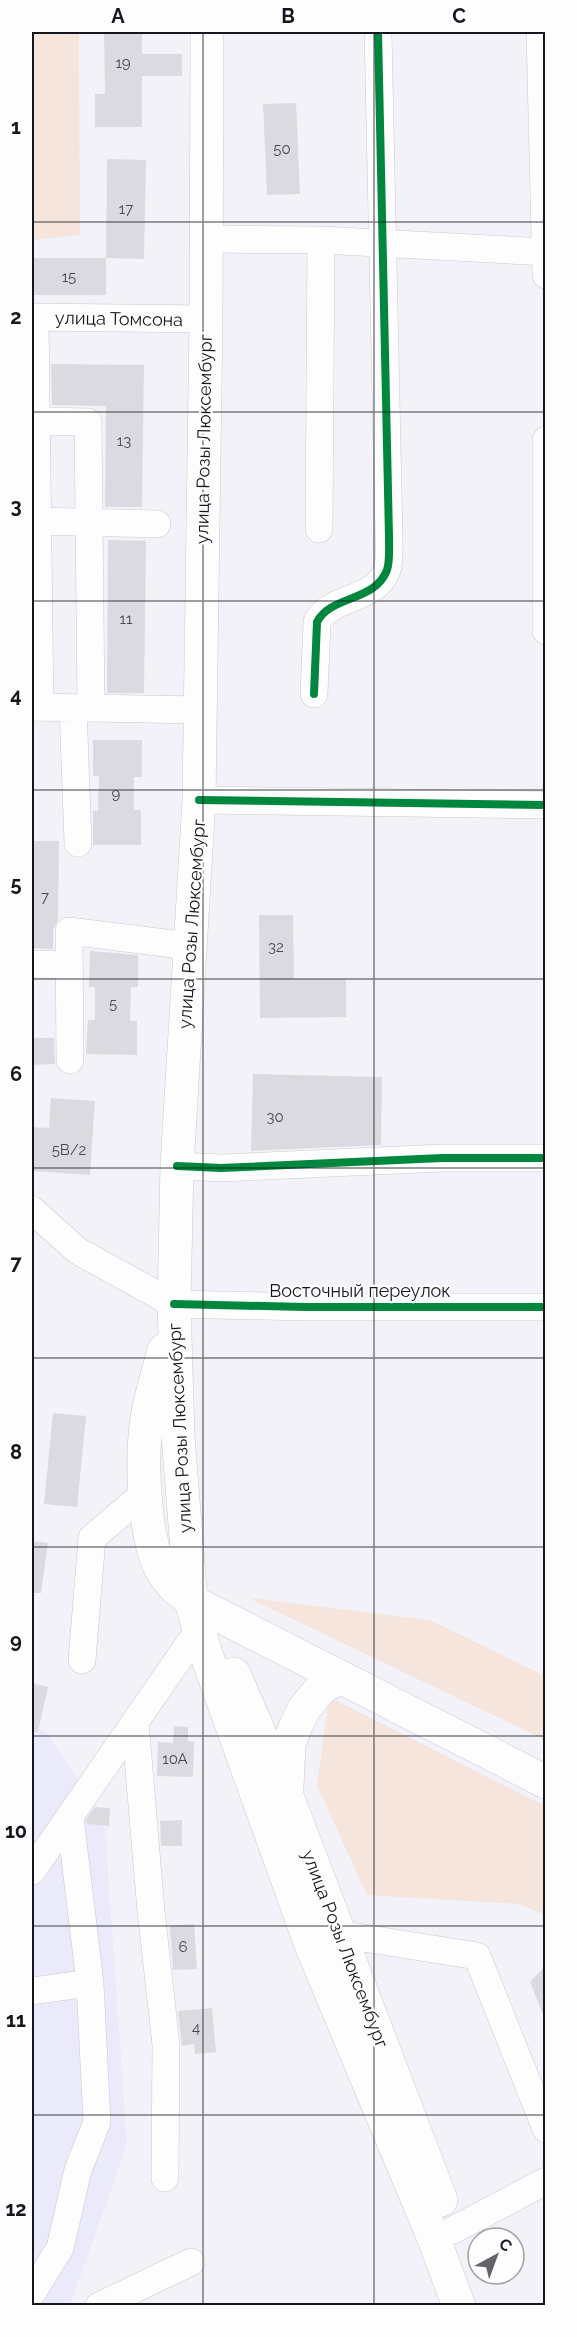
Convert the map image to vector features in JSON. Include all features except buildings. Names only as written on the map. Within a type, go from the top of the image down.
[{"type":"main road","name":"улица Розы Люксембург","points":[[207,32],[206,319],[199,800],[177,1166],[174,1304],[178,1436],[195,1614],[205,1651],[443,2235],[482,2306]]},
{"type":"main road","points":[[174,1304],[145,1434],[146,1492],[150,1537],[161,1570],[176,1590],[195,1614],[340,1678],[546,1782]]},
{"type":"main road","name":"улица Розы Люксембург","points":[[195,1614],[210,1621],[287,1796],[324,1940]]},
{"type":"main road","points":[[287,1796],[290,1744],[296,1725],[304,1709],[322,1687],[340,1678]]},
{"type":"main road","name":"улица Розы Люксембург","points":[[443,2235],[459,2306]]},
{"type":"street","points":[[315,694],[317,622],[321,615],[332,607],[367,593],[380,582],[387,569],[389,537],[378,32]]},
{"type":"street","points":[[540,32],[546,274]]},
{"type":"street","points":[[205,239],[321,240],[545,252]]},
{"type":"street","points":[[319,529],[321,240]]},
{"type":"street","points":[[33,318],[37,421],[34,460],[38,521],[35,592],[36,707],[200,710]]},
{"type":"street","name":"улица Томсона","points":[[33,318],[206,319]]},
{"type":"street","points":[[37,421],[88,422],[89,522],[78,843]]},
{"type":"street","points":[[546,440],[546,631]]},
{"type":"street","points":[[38,521],[157,524]]},
{"type":"street","points":[[199,800],[546,805]]},
{"type":"street","points":[[70,1060],[69,931],[190,946]]},
{"type":"street","points":[[32,964],[68,965]]},
{"type":"street","points":[[177,1166],[221,1168],[442,1158],[546,1158]]},
{"type":"street","points":[[32,1210],[78,1251],[174,1304]]},
{"type":"street","name":"Восточный переулок","points":[[174,1304],[305,1307],[546,1307]]},
{"type":"street","points":[[82,1660],[92,1538],[146,1492]]},
{"type":"street","points":[[32,1871],[135,1722],[195,1614]]},
{"type":"street","points":[[135,1722],[151,1911],[166,2045],[165,2178]]},
{"type":"street","points":[[32,2293],[60,2248],[78,2170],[97,2122],[90,1983],[70,1817]]},
{"type":"street","points":[[324,1940],[477,1956],[546,2129]]},
{"type":"street","points":[[32,1991],[90,1983]]},
{"type":"street","points":[[443,2235],[546,2181]]},
{"type":"street","points":[[99,2306],[190,2262]]},
{"type":"shaded area","points":[[32,32],[79,32],[80,235],[32,240]]},
{"type":"shaded area","points":[[249,1598],[430,1620],[545,1676],[545,1740]]},
{"type":"shaded area","points":[[329,1697],[545,1806],[545,1915],[520,1904],[367,1895],[317,1785]]},
{"type":"shaded area","points":[[32,1726],[46,1732],[82,1786],[105,1830],[127,2145],[70,2305],[32,2306]]},
{"type":"cycle path","points":[[314,694],[317,622],[332,607],[373,588],[381,580],[389,563],[378,32]]},
{"type":"cycle path","points":[[199,800],[546,805]]},
{"type":"cycle path","points":[[177,1166],[221,1168],[442,1158],[546,1158]]},
{"type":"cycle path","points":[[174,1304],[305,1307],[546,1307]]}]
